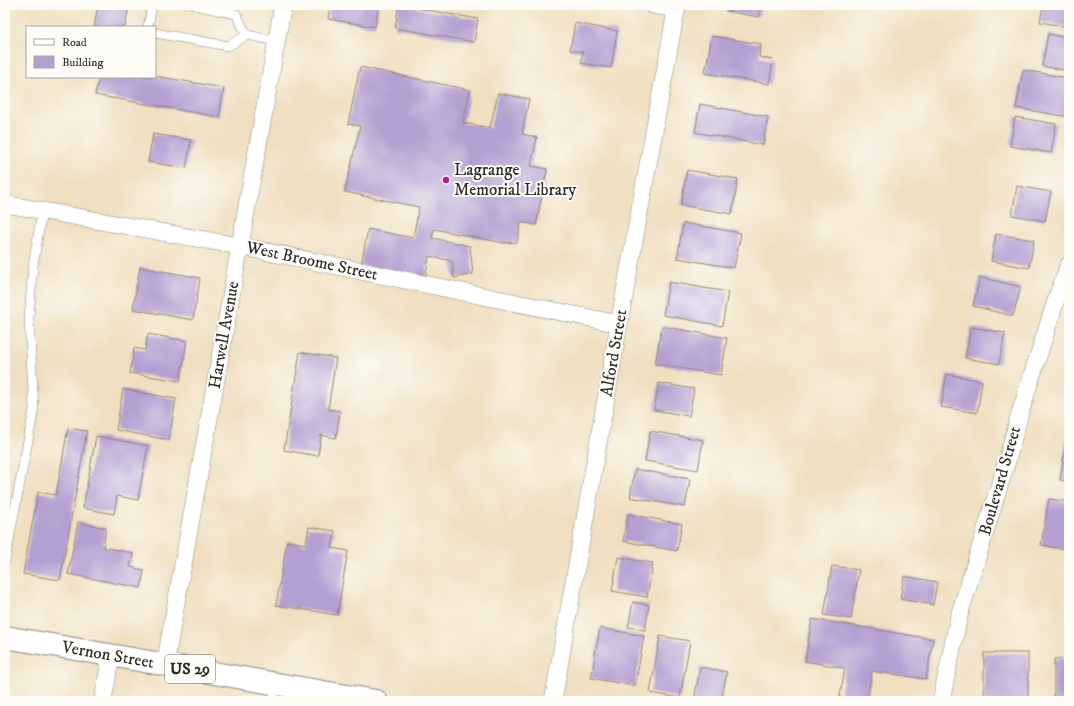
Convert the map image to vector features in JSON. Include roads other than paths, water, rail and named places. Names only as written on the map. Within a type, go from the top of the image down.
[{"type":"main road","name":"Vernon Street","points":[[5,637],[165,664],[274,692],[376,701]]},
{"type":"street","name":"Harwell Avenue","points":[[165,664],[283,5]]},
{"type":"street","points":[[653,5],[677,7]]},
{"type":"street","name":"Alford Street","points":[[553,701],[619,324],[677,7]]},
{"type":"street","name":"West Broome Street","points":[[5,204],[42,212],[239,246],[619,324]]},
{"type":"street","name":"Boulevard Street","points":[[941,701],[959,616],[1005,469],[1020,413],[1063,294],[1069,265]]},
{"type":"street","points":[[103,701],[111,655]]},
{"type":"lane","points":[[148,26],[152,5]]},
{"type":"lane","points":[[195,5],[236,14],[247,35]]},
{"type":"lane","points":[[156,33],[228,46],[247,35],[276,41]]},
{"type":"lane","points":[[5,561],[34,410],[30,318],[33,266],[42,212]]},
{"type":"place","name":"Lagrange Memorial Library","points":[[446,180]]}]
